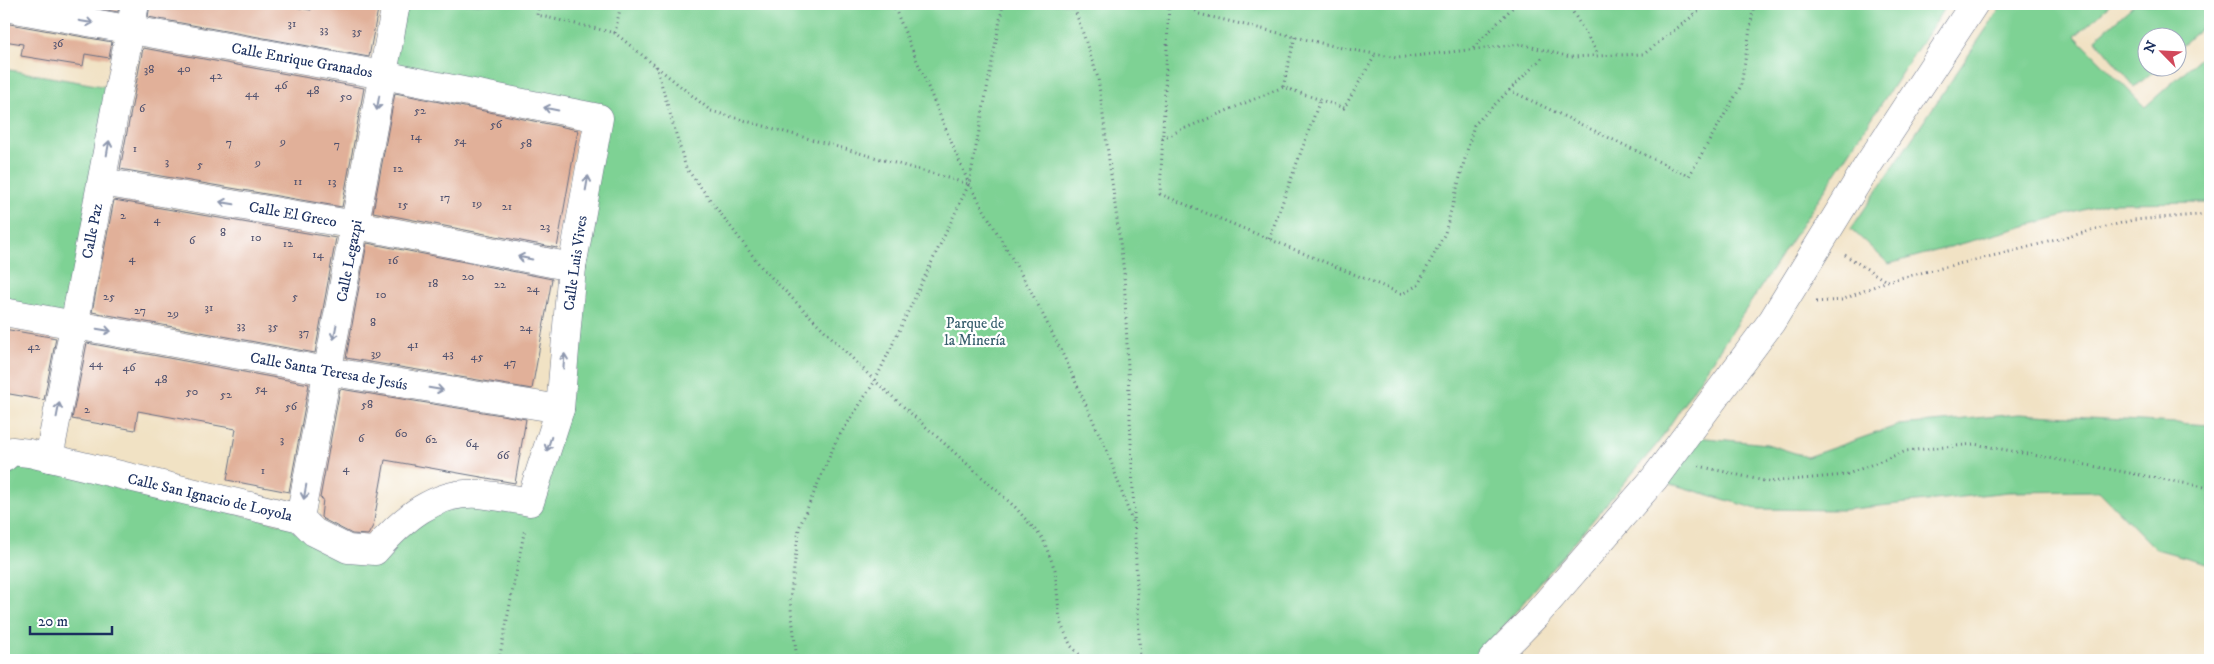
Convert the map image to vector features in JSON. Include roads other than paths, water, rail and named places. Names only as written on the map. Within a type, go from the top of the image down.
[{"type":"street","name":"Calle Legazpi","points":[[300,518],[396,4]]},
{"type":"street","points":[[1492,660],[1535,616],[1654,479],[1783,304],[1866,168],[1974,4]]},
{"type":"street","name":"Calle Enrique Granados","points":[[4,7],[132,17],[383,75],[599,118]]},
{"type":"street","name":"Calle Paz","points":[[49,458],[132,17]]},
{"type":"street","name":"Calle Luis Vives","points":[[560,409],[572,267],[599,118]]},
{"type":"street","name":"Calle El Greco","points":[[102,182],[356,225],[572,267]]},
{"type":"street","name":"Calle Santa Teresa de Jesús","points":[[4,312],[327,371],[560,409]]},
{"type":"street","name":"Calle San Ignacio de Loyola","points":[[7,449],[300,518],[314,532],[348,549],[375,552],[392,531],[417,510],[448,497],[478,494],[530,502],[560,409]]},
{"type":"park label","name":"Parque de la Minería","points":[[975,332]]}]
